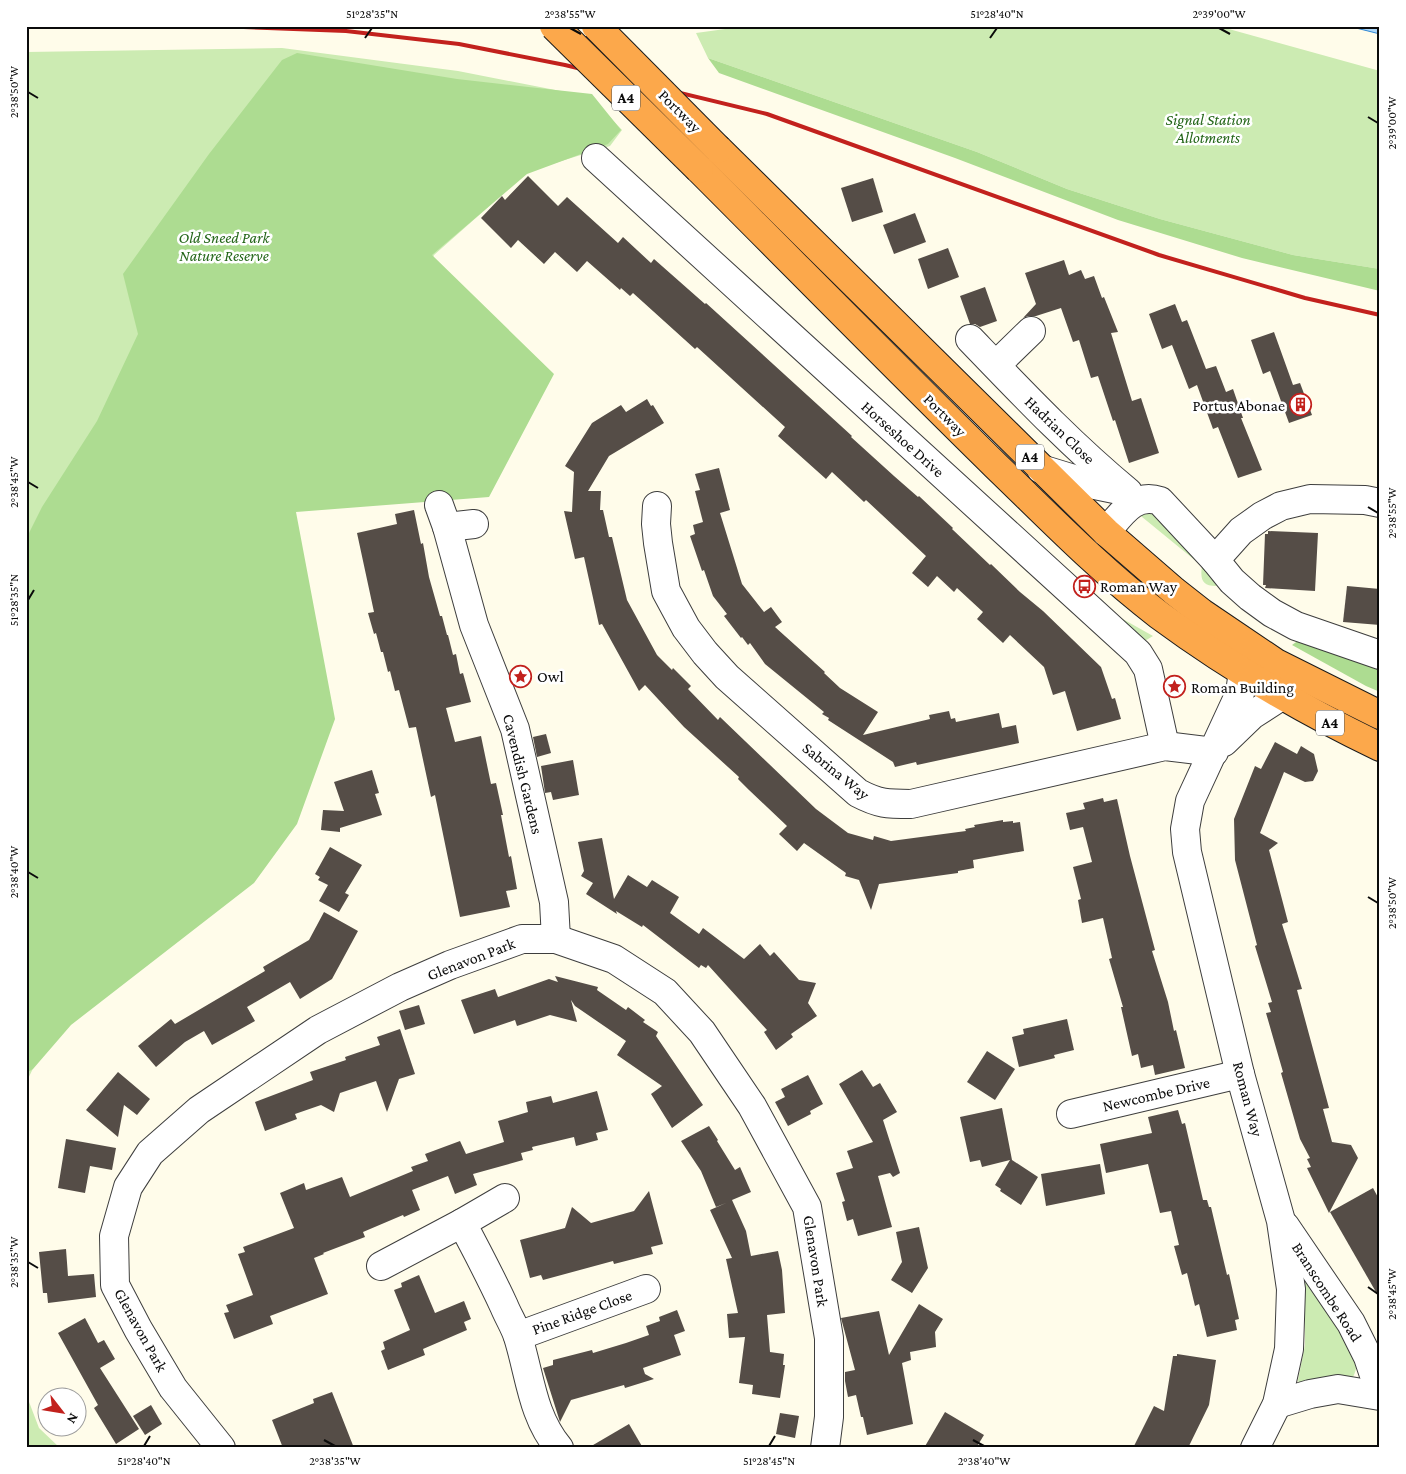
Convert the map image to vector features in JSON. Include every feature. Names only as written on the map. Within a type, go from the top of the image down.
[{"type":"highway","name":"Portway","points":[[554,26],[972,442],[1102,568],[1158,614],[1243,672],[1330,723],[1380,747]]},
{"type":"highway","name":"Portway","points":[[596,26],[1106,532],[1188,602],[1276,663],[1380,715]]},
{"type":"street","name":"Horseshoe Drive","points":[[596,158],[1138,653],[1148,669],[1164,746]]},
{"type":"street","points":[[996,366],[1031,331]]},
{"type":"street","name":"Hadrian Close","points":[[970,339],[1094,463],[1139,495]]},
{"type":"street","name":"Hadrian Close","points":[[1041,469],[1090,484],[1160,500],[1232,581],[1250,598],[1296,626],[1380,655]]},
{"type":"street","points":[[1106,532],[1128,506],[1135,502],[1139,495]]},
{"type":"street","points":[[1215,560],[1241,531],[1262,516],[1281,506],[1310,499],[1365,500],[1380,503]]},
{"type":"street","name":"Sabrina Way","points":[[657,506],[658,543],[666,591],[686,628],[727,678],[858,793],[873,801],[886,804],[911,804],[1164,746],[1214,752]]},
{"type":"street","name":"Cavendish Gardens","points":[[474,524],[443,516],[474,625],[515,729],[554,902],[556,939]]},
{"type":"street","name":"Roman Way","points":[[1243,672],[1240,693],[1190,801],[1185,829],[1187,852],[1240,1074],[1281,1221],[1291,1288],[1289,1349],[1277,1404],[1255,1448]]},
{"type":"street","name":"Roman Way","points":[[1214,752],[1252,715],[1283,695]]},
{"type":"street","name":"Glenavon Park","points":[[221,1448],[173,1388],[138,1329],[115,1285],[114,1236],[128,1187],[150,1153],[199,1110],[318,1030],[400,987],[450,964],[522,939],[556,939],[614,960],[665,992],[702,1032],[752,1106],[808,1207],[829,1338],[829,1417],[825,1448]]},
{"type":"street","name":"Newcombe Drive","points":[[1071,1114],[1240,1074]]},
{"type":"street","points":[[381,1266],[462,1224],[505,1198]]},
{"type":"street","name":"Branscombe Road","points":[[1277,1404],[1310,1394],[1338,1389],[1380,1394],[1368,1357],[1351,1324],[1281,1221]]},
{"type":"street","points":[[462,1224],[518,1336],[531,1393],[552,1440],[559,1448]]},
{"type":"street","name":"Pine Ridge Close","points":[[518,1336],[646,1289]]},
{"type":"green space","name":"Signal Station Allotments","points":[[747,26],[1218,26],[1380,71],[1380,269],[1293,255],[1160,219],[1067,189],[977,152],[708,58],[696,33]]},
{"type":"green space","name":"Old Sneed Park Nature Reserve","points":[[282,48],[458,71],[591,97],[622,130],[610,146],[529,171],[434,255],[380,383],[291,510],[75,1017],[39,1056],[26,1083],[26,52]]},
{"type":"green space","name":"Old Sneed Park Nature Reserve","points":[[297,53],[457,79],[592,94],[621,130],[608,144],[527,174],[432,255],[554,374],[489,497],[296,512],[335,719],[297,824],[254,883],[71,1025],[33,1069],[26,1073],[26,539],[42,507],[97,421],[138,334],[123,274],[209,154],[282,60]]},
{"type":"green space","points":[[708,58],[977,152],[1067,189],[1160,219],[1293,255],[1380,269],[1380,291],[1242,258],[1118,220],[955,158],[719,73]]},
{"type":"green space","points":[[1152,507],[1219,582],[1216,586],[1205,583],[1201,575],[1202,566],[1136,512]]},
{"type":"green space","points":[[1096,604],[1153,636],[1138,645]]},
{"type":"green space","points":[[1299,640],[1380,668],[1380,692],[1292,645]]},
{"type":"green space","points":[[1300,1273],[1306,1274],[1356,1358],[1356,1370],[1351,1380],[1299,1384],[1298,1380],[1305,1345],[1305,1316]]},
{"type":"green space","points":[[26,1394],[38,1425],[38,1436],[47,1436],[60,1448],[26,1448]]},
{"type":"water","points":[[1348,26],[1380,26],[1380,34]]},
{"type":"building","points":[[528,176],[558,206],[567,197],[618,243],[623,237],[651,263],[654,259],[706,303],[894,476],[919,496],[990,565],[1043,611],[1101,667],[1112,699],[1115,698],[1121,719],[1077,731],[1065,691],[1053,695],[1044,667],[1010,635],[1003,643],[977,619],[983,612],[957,588],[954,592],[937,576],[928,587],[912,573],[926,556],[866,500],[864,502],[832,472],[826,479],[778,436],[785,427],[697,347],[695,349],[633,293],[630,296],[621,288],[620,290],[587,261],[577,272],[555,252],[544,264],[518,240],[511,248],[481,218],[502,196],[505,200]]},
{"type":"building","points":[[873,178],[883,212],[852,222],[841,188]]},
{"type":"building","points":[[915,213],[926,242],[894,254],[883,225]]},
{"type":"building","points":[[948,248],[959,277],[928,289],[918,259]]},
{"type":"building","points":[[1064,260],[1069,275],[1081,270],[1085,279],[1094,276],[1118,332],[1111,333],[1132,401],[1141,398],[1159,453],[1129,463],[1098,376],[1091,378],[1079,340],[1073,342],[1061,308],[1023,318],[1036,304],[1025,273]]},
{"type":"building","points":[[985,287],[997,321],[980,327],[970,324],[960,296]]},
{"type":"building","points":[[1175,304],[1182,322],[1187,320],[1206,369],[1216,366],[1226,392],[1233,389],[1243,418],[1241,418],[1262,470],[1238,478],[1218,427],[1213,429],[1197,385],[1189,389],[1172,345],[1162,349],[1149,314]]},
{"type":"building","points":[[1274,332],[1293,385],[1300,383],[1312,415],[1289,423],[1270,371],[1263,374],[1251,340]]},
{"type":"building","points":[[647,399],[664,423],[609,456],[588,491],[601,491],[600,510],[603,510],[609,537],[612,537],[627,600],[657,655],[691,686],[688,689],[718,720],[720,717],[816,809],[848,833],[873,840],[874,836],[891,841],[966,831],[965,829],[975,827],[974,825],[1003,820],[1003,822],[1013,821],[1013,823],[1020,822],[1024,851],[973,860],[974,868],[958,871],[958,873],[879,884],[871,910],[859,880],[845,876],[846,873],[804,843],[797,851],[779,834],[787,826],[738,779],[739,777],[684,727],[645,685],[639,691],[602,624],[599,625],[584,557],[575,559],[564,511],[572,512],[574,472],[565,466],[592,423],[621,405],[626,412]]},
{"type":"building","points":[[719,468],[730,510],[720,513],[742,584],[764,612],[771,607],[782,622],[775,627],[840,688],[878,712],[863,735],[930,719],[929,715],[949,711],[951,719],[955,718],[956,722],[999,713],[1002,728],[1016,725],[1019,743],[917,765],[916,762],[895,767],[893,762],[828,720],[829,718],[822,714],[824,712],[765,664],[750,643],[748,645],[741,638],[724,616],[727,614],[713,596],[690,536],[695,534],[693,525],[703,522],[695,491],[700,490],[695,474]]},
{"type":"building","points":[[414,510],[440,616],[442,616],[453,655],[456,654],[460,674],[463,673],[471,702],[446,708],[455,742],[481,736],[491,784],[496,783],[509,857],[511,856],[517,889],[506,891],[510,907],[460,917],[435,795],[431,797],[416,727],[409,728],[399,690],[395,691],[390,671],[388,672],[383,652],[381,652],[376,633],[374,634],[368,613],[374,612],[357,533],[397,524],[395,514]]},
{"type":"building","points":[[1268,531],[1318,533],[1315,591],[1265,588],[1266,585],[1263,585],[1265,534],[1268,534]]},
{"type":"building","points":[[1347,586],[1380,589],[1380,625],[1343,622]]},
{"type":"building","points":[[546,734],[551,753],[537,757],[533,737]]},
{"type":"building","points":[[1275,742],[1297,754],[1301,746],[1314,754],[1318,771],[1313,781],[1305,782],[1284,772],[1260,833],[1278,843],[1269,850],[1288,922],[1282,924],[1302,989],[1297,990],[1329,1108],[1323,1109],[1332,1142],[1351,1145],[1358,1158],[1329,1213],[1307,1168],[1311,1167],[1307,1159],[1310,1158],[1300,1139],[1281,1073],[1283,1072],[1266,1013],[1271,1012],[1268,1003],[1272,1002],[1255,946],[1257,945],[1235,860],[1234,819],[1255,766],[1261,769]]},
{"type":"building","points":[[573,760],[579,795],[553,800],[551,792],[545,793],[541,766]]},
{"type":"building","points":[[372,770],[379,793],[375,794],[382,815],[340,828],[340,832],[321,830],[323,810],[344,811],[334,782]]},
{"type":"building","points":[[1103,798],[1104,802],[1117,799],[1155,950],[1152,951],[1168,1002],[1174,1031],[1176,1030],[1185,1068],[1155,1075],[1153,1065],[1141,1068],[1138,1054],[1132,1056],[1121,1007],[1123,1007],[1109,959],[1112,958],[1103,918],[1082,923],[1078,900],[1081,899],[1073,867],[1092,862],[1083,827],[1070,830],[1066,813],[1085,809],[1083,803]]},
{"type":"building","points":[[602,838],[614,899],[628,875],[647,887],[652,880],[679,897],[670,913],[699,934],[703,928],[744,959],[760,944],[770,956],[774,952],[799,980],[816,983],[808,1003],[817,1016],[791,1034],[793,1037],[776,1050],[764,1032],[767,1030],[708,965],[706,968],[701,965],[699,968],[643,925],[642,927],[616,911],[617,914],[586,894],[593,883],[581,876],[584,871],[578,842]]},
{"type":"building","points":[[330,847],[362,865],[345,893],[349,895],[339,912],[319,901],[328,885],[318,880],[320,877],[315,874]]},
{"type":"building","points":[[324,912],[358,931],[332,979],[300,999],[290,982],[247,1007],[255,1021],[212,1045],[204,1031],[185,1042],[156,1067],[138,1046],[171,1019],[175,1024],[265,971],[263,967],[309,940]]},
{"type":"building","points":[[555,976],[598,987],[597,990],[626,1010],[628,1007],[645,1020],[643,1022],[658,1032],[656,1036],[703,1105],[672,1128],[651,1094],[662,1086],[617,1055],[626,1041],[575,1006],[571,1000],[577,1022],[550,1015],[517,1026],[515,1020],[474,1034],[461,1000],[495,989],[498,997],[549,979],[558,982]]},
{"type":"building","points":[[419,1005],[425,1024],[405,1030],[399,1011]]},
{"type":"building","points":[[1067,1019],[1074,1050],[1054,1055],[1055,1058],[1019,1067],[1012,1037],[1024,1034],[1023,1029]]},
{"type":"building","points":[[400,1029],[415,1074],[399,1079],[387,1112],[376,1081],[340,1093],[334,1112],[321,1105],[295,1114],[297,1119],[265,1131],[255,1102],[313,1080],[310,1072],[346,1060],[345,1057],[380,1045],[377,1037]]},
{"type":"building","points":[[987,1051],[1015,1069],[995,1100],[967,1082]]},
{"type":"building","points":[[862,1070],[873,1087],[880,1083],[897,1112],[883,1120],[900,1173],[893,1177],[890,1173],[878,1176],[892,1227],[858,1236],[853,1219],[847,1221],[842,1202],[845,1201],[836,1173],[853,1168],[847,1151],[873,1142],[839,1084]]},
{"type":"building","points":[[118,1072],[150,1099],[137,1115],[124,1105],[118,1137],[86,1110]]},
{"type":"building","points":[[808,1075],[823,1104],[810,1111],[811,1114],[788,1126],[775,1102],[785,1097],[781,1089]]},
{"type":"building","points":[[597,1091],[608,1130],[596,1133],[598,1140],[576,1146],[574,1137],[532,1147],[533,1150],[521,1153],[523,1160],[473,1174],[477,1185],[455,1194],[448,1176],[412,1190],[420,1210],[363,1232],[365,1237],[314,1258],[328,1294],[270,1316],[273,1324],[234,1339],[224,1313],[229,1312],[226,1305],[253,1295],[238,1254],[245,1252],[243,1247],[294,1228],[280,1193],[304,1183],[306,1190],[342,1177],[350,1197],[413,1171],[411,1167],[428,1161],[425,1154],[460,1141],[466,1154],[504,1142],[498,1121],[528,1112],[526,1102],[551,1096],[553,1103]]},
{"type":"building","points":[[1002,1108],[1012,1160],[1038,1177],[1021,1205],[1000,1191],[1001,1189],[995,1185],[1010,1160],[982,1167],[980,1160],[970,1162],[960,1117]]},
{"type":"building","points":[[1178,1110],[1182,1124],[1185,1123],[1203,1200],[1207,1200],[1209,1207],[1211,1207],[1239,1319],[1235,1320],[1237,1330],[1207,1337],[1199,1304],[1195,1306],[1187,1273],[1182,1275],[1174,1246],[1179,1245],[1171,1211],[1160,1213],[1148,1164],[1106,1173],[1100,1144],[1152,1133],[1148,1117]]},
{"type":"building","points":[[709,1126],[735,1170],[740,1167],[751,1192],[732,1200],[746,1231],[751,1256],[778,1251],[782,1270],[785,1313],[767,1315],[770,1352],[784,1354],[783,1365],[785,1365],[780,1398],[752,1394],[753,1385],[739,1383],[745,1337],[729,1338],[727,1314],[738,1313],[726,1259],[732,1258],[710,1210],[726,1203],[716,1207],[701,1171],[681,1141]]},
{"type":"building","points":[[66,1139],[116,1148],[112,1170],[90,1166],[85,1193],[58,1188]]},
{"type":"building","points":[[1100,1164],[1105,1194],[1046,1206],[1041,1174]]},
{"type":"building","points":[[1373,1188],[1380,1201],[1380,1299],[1330,1212]]},
{"type":"building","points":[[649,1191],[663,1244],[651,1247],[653,1254],[614,1264],[613,1261],[543,1280],[541,1275],[530,1278],[520,1240],[565,1228],[572,1207],[591,1223],[634,1211]]},
{"type":"building","points":[[919,1227],[928,1268],[912,1293],[891,1280],[902,1262],[896,1232]]},
{"type":"building","points":[[66,1249],[68,1276],[94,1274],[96,1297],[48,1303],[47,1293],[43,1293],[39,1252]]},
{"type":"building","points":[[419,1275],[435,1313],[464,1301],[471,1319],[464,1322],[467,1330],[423,1349],[425,1355],[388,1370],[381,1351],[385,1349],[383,1342],[410,1330],[394,1290],[402,1287],[401,1283]]},
{"type":"building","points":[[919,1304],[943,1319],[935,1332],[936,1347],[910,1352],[911,1360],[902,1363],[913,1424],[867,1435],[856,1395],[848,1397],[845,1372],[855,1370],[841,1318],[879,1311],[889,1355]]},
{"type":"building","points":[[677,1310],[685,1331],[674,1335],[681,1355],[643,1368],[645,1374],[654,1379],[625,1388],[624,1385],[571,1400],[560,1422],[543,1368],[553,1365],[553,1360],[592,1350],[593,1353],[649,1335],[646,1326],[660,1321],[659,1317]]},
{"type":"building","points":[[85,1318],[98,1343],[104,1340],[115,1359],[100,1368],[139,1429],[116,1444],[94,1408],[98,1405],[58,1333]]},
{"type":"building","points":[[1177,1354],[1216,1360],[1209,1405],[1188,1448],[1133,1448],[1154,1406],[1164,1411],[1173,1356],[1177,1356]]},
{"type":"building","points":[[332,1392],[354,1448],[283,1448],[272,1420],[314,1403],[313,1399]]},
{"type":"building","points":[[151,1405],[162,1424],[145,1435],[133,1416]]},
{"type":"building","points":[[945,1412],[984,1435],[976,1448],[924,1448]]},
{"type":"building","points":[[780,1413],[799,1416],[795,1438],[776,1434]]},
{"type":"building","points":[[629,1424],[643,1448],[588,1448]]},
{"type":"railway","points":[[219,26],[346,31],[459,44],[565,65],[767,114],[1159,255],[1305,298],[1380,315]]},
{"type":"place","name":"Portus Abonae","points":[[1301,405]]},
{"type":"place","name":"Roman Way","points":[[1084,586]]},
{"type":"place","name":"Owl","points":[[521,676]]},
{"type":"place","name":"Roman Building","points":[[1175,687]]}]
